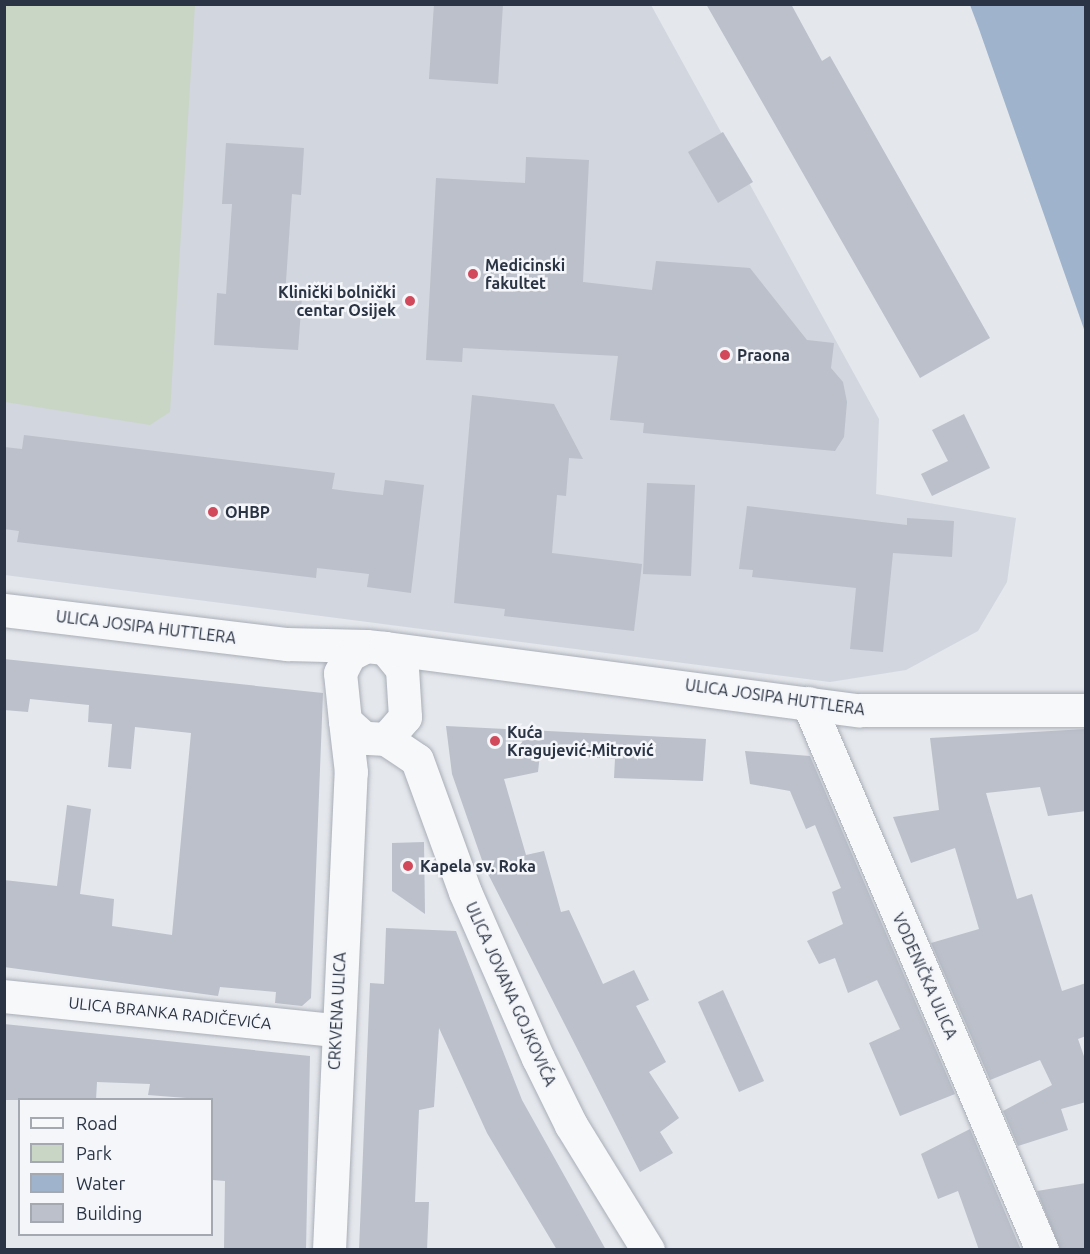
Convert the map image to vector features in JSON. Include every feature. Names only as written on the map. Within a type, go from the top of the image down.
[{"type":"street","name":"ULICA JOSIPA HUTTLERA","points":[[4,610],[287,644],[375,647],[467,655],[859,710],[1086,710]]},
{"type":"street","name":"ULICA JOSIPA HUTTLERA","points":[[287,644],[325,664],[339,685]]},
{"type":"street","points":[[351,772],[380,739],[402,727],[404,695],[399,661],[375,647],[349,655],[339,685],[345,721],[354,733],[380,739]]},
{"type":"street","name":"ULICA JOSIPA HUTTLERA","points":[[404,695],[414,677],[428,667],[467,655]]},
{"type":"street","name":"VODENIČKA ULICA","points":[[808,703],[1042,1250]]},
{"type":"street","name":"CRKVENA ULICA","points":[[329,1250],[335,1030],[351,772],[345,721]]},
{"type":"street","name":"ULICA JOVANA GOJKOVIĆA","points":[[380,739],[417,760],[465,892],[538,1058],[571,1125],[648,1250]]},
{"type":"street","name":"ULICA BRANKA RADIČEVIĆA","points":[[4,996],[335,1030]]},
{"type":"shaded area","name":"Klinički bolnički centar Osijek","points":[[5,5],[651,5],[879,419],[876,494],[1016,518],[1007,582],[978,631],[906,670],[830,682],[5,575]]},
{"type":"green space","points":[[4,5],[195,5],[170,412],[150,425],[5,402]]},
{"type":"water","points":[[970,5],[1085,5],[1085,332],[979,29]]},
{"type":"building","points":[[434,4],[503,4],[498,84],[429,79]]},
{"type":"building","points":[[706,4],[791,4],[822,61],[830,56],[990,338],[920,378]]},
{"type":"building","points":[[723,132],[753,182],[718,203],[688,152]]},
{"type":"building","points":[[226,143],[304,148],[301,195],[292,194],[285,296],[302,297],[298,350],[214,345],[217,293],[226,294],[232,204],[222,204]]},
{"type":"building","points":[[526,157],[589,160],[583,282],[652,290],[656,261],[750,268],[807,340],[834,343],[831,368],[843,382],[847,402],[844,437],[835,451],[643,433],[644,423],[610,420],[618,356],[463,348],[462,362],[426,360],[436,178],[525,183]]},
{"type":"building","points":[[472,395],[554,404],[583,459],[569,458],[566,496],[557,495],[552,553],[642,564],[634,631],[504,616],[505,609],[454,603]]},
{"type":"building","points":[[964,414],[990,468],[932,496],[921,474],[948,461],[932,430]]},
{"type":"building","name":"OHBP","points":[[24,435],[335,473],[332,489],[355,492],[383,495],[385,480],[424,485],[411,593],[367,587],[369,574],[317,568],[316,578],[17,542],[19,531],[4,529],[4,447],[22,449]]},
{"type":"building","points":[[647,483],[695,485],[691,576],[643,574]]},
{"type":"building","points":[[747,506],[907,525],[907,518],[954,521],[952,557],[893,553],[883,652],[850,649],[856,588],[752,577],[753,570],[739,569]]},
{"type":"building","points":[[4,659],[323,693],[311,998],[302,1006],[275,1003],[276,992],[220,987],[218,996],[4,967],[4,880],[57,886],[67,805],[91,809],[80,894],[114,899],[112,926],[172,935],[191,733],[135,727],[131,769],[108,767],[112,724],[88,722],[89,705],[30,699],[28,712],[4,710]]},
{"type":"building","points":[[446,726],[706,739],[703,781],[614,778],[615,759],[540,754],[538,772],[504,779],[526,855],[544,851],[561,912],[569,910],[603,984],[634,970],[649,1000],[636,1006],[666,1062],[649,1072],[679,1118],[660,1132],[673,1153],[640,1172],[484,866],[452,774]]},
{"type":"building","points":[[1086,729],[1086,811],[1048,816],[1040,787],[986,793],[1017,899],[1032,894],[1062,991],[1086,983],[1086,1036],[1078,1039],[1086,1062],[1086,1102],[1061,1109],[1068,1130],[1018,1146],[1003,1111],[1052,1085],[1040,1060],[990,1080],[931,943],[979,929],[955,848],[911,863],[893,817],[939,810],[930,738]]},
{"type":"building","points":[[745,751],[810,756],[955,1094],[900,1116],[869,1043],[900,1029],[877,980],[848,993],[835,958],[819,964],[807,941],[843,924],[832,892],[841,888],[815,825],[806,829],[790,791],[750,784]]},
{"type":"building","name":"Kapela sv. Roka","points":[[424,842],[425,914],[392,891],[392,843]]},
{"type":"building","points":[[386,928],[456,931],[522,1100],[606,1250],[557,1250],[487,1133],[439,1028],[434,1107],[419,1110],[415,1202],[429,1202],[427,1250],[359,1250],[370,983],[384,984]]},
{"type":"building","points":[[723,990],[764,1081],[739,1092],[698,1002]]},
{"type":"building","points":[[4,1024],[310,1056],[306,1250],[224,1248],[225,1181],[213,1180],[213,1098],[148,1095],[150,1084],[97,1082],[96,1098],[4,1100]]},
{"type":"building","points":[[970,1129],[1021,1250],[979,1250],[958,1191],[938,1199],[921,1154]]},
{"type":"building","points":[[1086,1183],[1086,1250],[1060,1250],[1037,1191]]},
{"type":"place","name":"Medicinski fakultet","points":[[473,274]]},
{"type":"place","name":"Klinički bolnički centar Osijek","points":[[410,301]]},
{"type":"place","name":"Praona","points":[[725,355]]},
{"type":"place","name":"OHBP","points":[[213,512]]},
{"type":"place","name":"Kuća Kragujević-Mitrović","points":[[495,741]]},
{"type":"place","name":"Kapela sv. Roka","points":[[408,866]]}]
